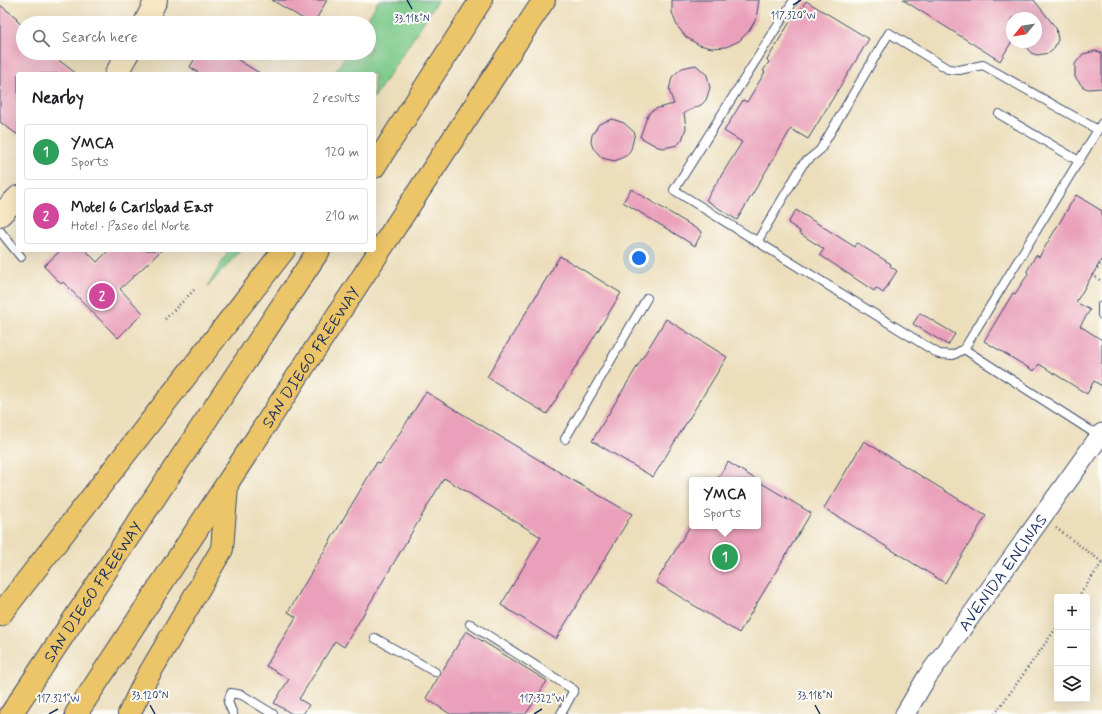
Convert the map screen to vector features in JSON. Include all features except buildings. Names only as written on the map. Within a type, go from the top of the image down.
[{"type":"highway","points":[[376,163],[481,0]]},
{"type":"highway","name":"SAN DIEGO FREEWAY","points":[[76,714],[544,0]]},
{"type":"highway","points":[[0,615],[282,252]]},
{"type":"highway","name":"SAN DIEGO FREEWAY","points":[[11,714],[318,252]]},
{"type":"highway","points":[[129,714],[146,681],[222,549],[227,484]]},
{"type":"main road","points":[[149,16],[155,0]]},
{"type":"main road","points":[[117,72],[124,60]]},
{"type":"main road","points":[[0,215],[16,199]]},
{"type":"street","name":"AVENIDA ENCINAS","points":[[905,714],[927,677],[1101,434]]},
{"type":"lane","points":[[757,242],[803,164],[820,150],[889,33],[948,69],[959,70],[983,65],[1100,126],[964,349],[953,355],[939,354],[757,242],[674,190],[794,0]]},
{"type":"lane","points":[[998,114],[1079,161]]},
{"type":"lane","points":[[0,231],[16,251]]},
{"type":"lane","points":[[17,252],[21,257]]},
{"type":"lane","points":[[566,439],[647,298]]},
{"type":"lane","points":[[1102,305],[1102,315]]},
{"type":"lane","points":[[964,349],[1101,434]]},
{"type":"lane","points":[[470,624],[574,690],[561,714]]},
{"type":"lane","points":[[375,638],[435,672]]},
{"type":"lane","points":[[233,714],[228,702],[231,693],[242,695],[273,714]]},
{"type":"path","points":[[1102,261],[1093,275],[1102,282]]},
{"type":"path","points":[[165,319],[196,288]]},
{"type":"path","points":[[1042,517],[1102,562],[1080,594]]},
{"type":"path","points":[[995,714],[1055,630]]},
{"type":"green space","points":[[379,0],[438,0],[376,95],[376,72],[335,72],[343,60],[376,60],[376,16],[369,16]]},
{"type":"green space","points":[[228,252],[239,252],[208,286]]},
{"type":"place","name":"Motel 6 Carlsbad East","points":[[102,296]]},
{"type":"place","name":"YMCA","points":[[725,557]]}]
